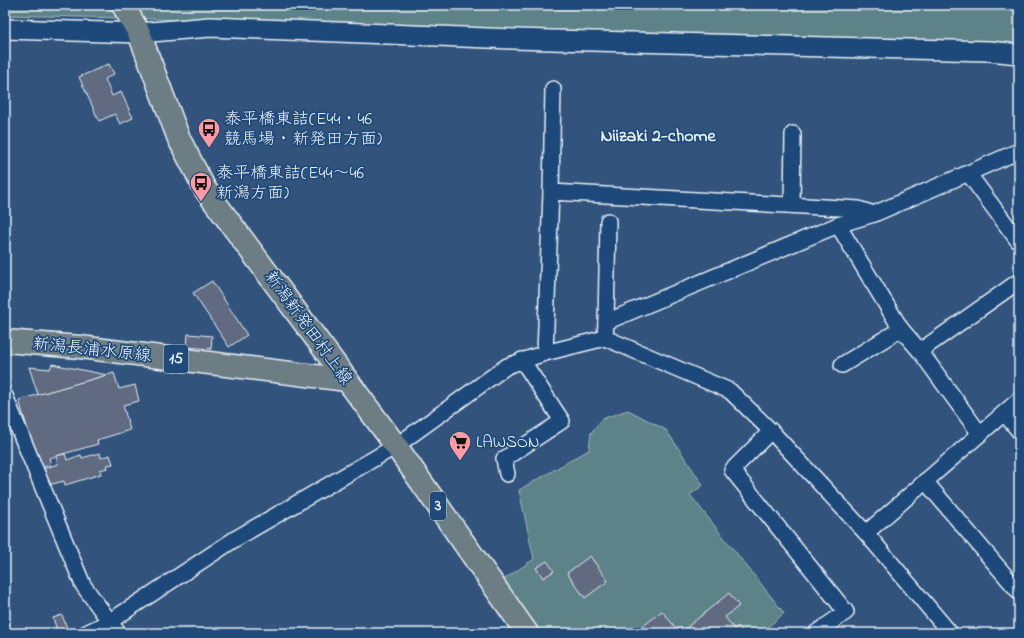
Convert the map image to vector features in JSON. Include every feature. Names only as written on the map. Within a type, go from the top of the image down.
[{"type":"main road","name":"新潟新発田村上線","points":[[123,5],[139,32],[180,139],[205,189],[396,446],[527,633]]},
{"type":"main road","name":"新潟長浦水原線","points":[[5,341],[80,346],[346,380]]},
{"type":"street","points":[[5,29],[139,32],[210,27],[513,39],[989,51],[1019,54]]},
{"type":"street","points":[[545,353],[554,89]]},
{"type":"street","points":[[792,205],[793,134]]},
{"type":"street","points":[[606,322],[838,225],[874,214],[1019,151]]},
{"type":"street","points":[[968,173],[1019,242]]},
{"type":"street","points":[[551,192],[859,209],[874,214]]},
{"type":"street","points":[[605,338],[608,221]]},
{"type":"street","points":[[838,225],[900,329],[920,351],[980,434]]},
{"type":"street","points":[[920,351],[1019,281]]},
{"type":"street","points":[[842,365],[900,329]]},
{"type":"street","points":[[86,633],[114,628],[235,539],[396,446],[506,366],[545,353],[605,338],[730,391],[771,432],[866,533],[950,633]]},
{"type":"street","points":[[507,474],[504,459],[562,421],[522,360]]},
{"type":"street","points":[[5,396],[83,585],[114,628]]},
{"type":"street","points":[[866,533],[1019,400]]},
{"type":"street","points":[[1004,413],[1019,431]]},
{"type":"street","points":[[771,432],[732,470],[846,612],[816,633]]},
{"type":"street","points":[[925,481],[1019,592]]},
{"type":"green space","points":[[5,5],[1019,5],[1019,47],[688,37],[424,26],[5,15]]},
{"type":"green space","points":[[628,410],[666,430],[703,485],[690,495],[784,613],[768,627],[771,633],[540,633],[503,580],[534,559],[519,490],[589,450],[591,433],[602,419]]},
{"type":"building","points":[[109,64],[114,74],[105,79],[112,96],[121,92],[133,118],[120,124],[115,114],[99,121],[79,77]]},
{"type":"building","points":[[212,281],[247,335],[229,347],[193,293]]},
{"type":"building","points":[[188,334],[212,336],[211,349],[187,347]]},
{"type":"building","points":[[52,364],[107,375],[38,395],[29,367],[50,369]]},
{"type":"building","points":[[114,373],[119,389],[135,385],[139,401],[123,405],[130,430],[97,440],[98,444],[49,458],[51,465],[39,468],[19,400]]},
{"type":"building","points":[[100,453],[101,458],[110,455],[113,464],[107,465],[108,468],[100,470],[101,474],[65,485],[64,481],[48,485],[43,469],[58,464],[56,456],[65,454],[67,460],[81,455],[82,458]]},
{"type":"building","points":[[590,556],[608,581],[585,598],[567,573]]},
{"type":"building","points":[[547,561],[554,571],[543,578],[536,568]]},
{"type":"building","points":[[729,593],[739,606],[725,617],[734,629],[738,626],[744,633],[680,633]]},
{"type":"building","points":[[662,611],[680,633],[645,633],[641,628]]},
{"type":"building","points":[[62,615],[68,631],[58,633],[53,618]]},
{"type":"place","name":"泰平橋東詰(E44・46 競馬場・新発田方面)","points":[[209,148]]},
{"type":"place","name":"泰平橋東詰(E44～46 新潟方面)","points":[[201,202]]},
{"type":"place","name":"LAWSON","points":[[460,462]]},
{"type":"district","name":"Niizaki 2-chome","points":[[658,137]]}]
